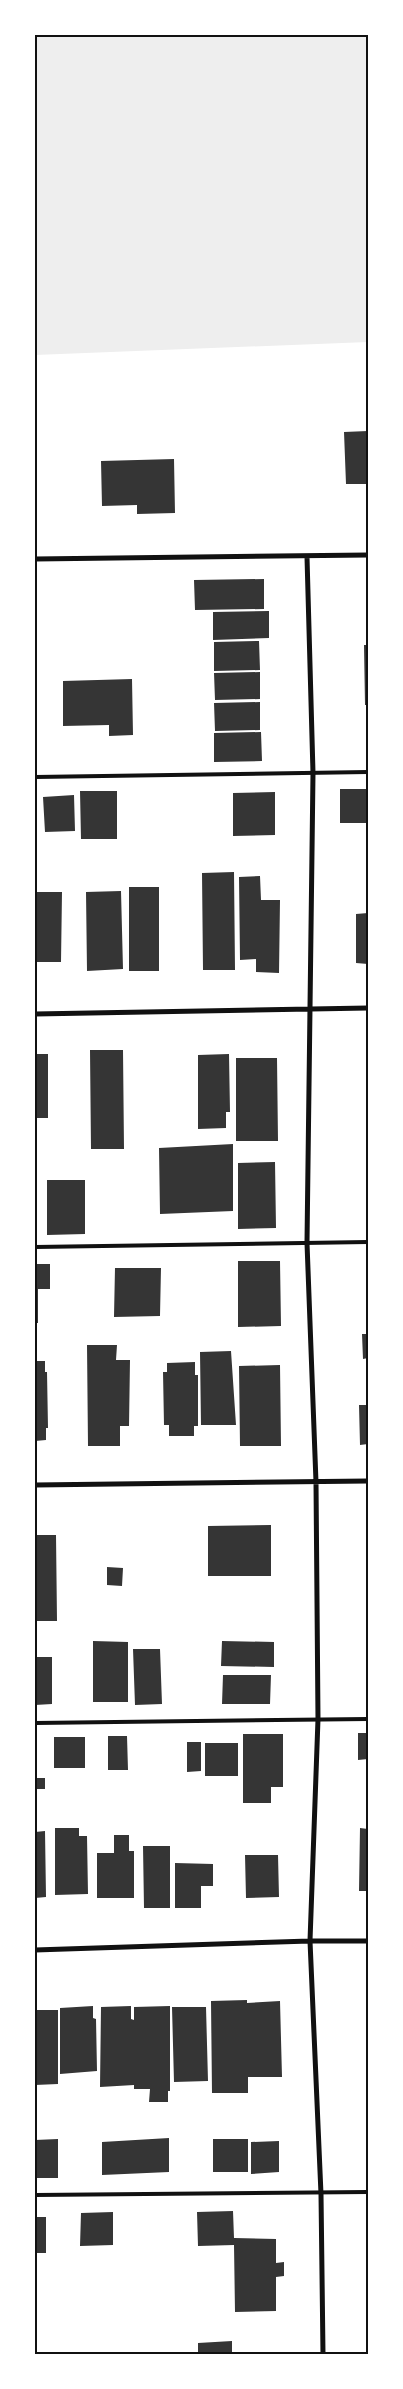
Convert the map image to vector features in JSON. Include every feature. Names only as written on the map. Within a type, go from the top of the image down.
[{"type":"street","points":[[35,559],[368,555]]},
{"type":"street","points":[[307,557],[314,773],[307,1243],[316,1482],[318,1719],[310,1941],[321,2194],[323,2354]]},
{"type":"street","points":[[35,1014],[368,1008]]},
{"type":"street","points":[[35,1485],[368,1481]]},
{"type":"street","points":[[35,1950],[310,1941],[368,1941]]},
{"type":"lane","points":[[35,777],[368,772]]},
{"type":"lane","points":[[35,1247],[368,1242]]},
{"type":"lane","points":[[35,1723],[368,1718]]},
{"type":"lane","points":[[35,2195],[321,2194],[368,2192]]},
{"type":"shaded area","points":[[35,35],[368,35],[368,342],[35,355]]},
{"type":"building","points":[[368,431],[368,484],[346,484],[344,432]]},
{"type":"building","points":[[174,459],[175,513],[137,514],[137,505],[102,506],[101,461]]},
{"type":"building","points":[[264,579],[264,609],[195,610],[194,580]]},
{"type":"building","points":[[269,611],[269,638],[213,640],[213,612]]},
{"type":"building","points":[[259,641],[260,670],[214,671],[214,642]]},
{"type":"building","points":[[364,645],[368,645],[368,705],[365,705]]},
{"type":"building","points":[[260,672],[260,699],[215,700],[214,673]]},
{"type":"building","points":[[132,679],[133,735],[109,736],[109,725],[63,726],[63,681]]},
{"type":"building","points":[[260,702],[260,730],[215,731],[214,703]]},
{"type":"building","points":[[261,732],[262,761],[214,762],[214,733]]},
{"type":"building","points":[[340,789],[368,789],[368,823],[340,823]]},
{"type":"building","points":[[80,791],[117,791],[117,839],[81,839]]},
{"type":"building","points":[[275,792],[275,835],[233,836],[233,793]]},
{"type":"building","points":[[74,795],[75,831],[45,832],[43,797]]},
{"type":"building","points":[[234,872],[235,970],[203,970],[202,873]]},
{"type":"building","points":[[260,876],[261,900],[280,900],[279,973],[256,972],[256,959],[240,960],[239,877]]},
{"type":"building","points":[[129,887],[159,887],[159,971],[129,971]]},
{"type":"building","points":[[121,891],[123,969],[87,971],[86,892]]},
{"type":"building","points":[[35,892],[62,892],[61,962],[35,962]]},
{"type":"building","points":[[368,913],[368,964],[356,963],[356,914]]},
{"type":"building","points":[[90,1050],[123,1050],[124,1149],[91,1149]]},
{"type":"building","points":[[35,1054],[48,1054],[48,1118],[35,1118]]},
{"type":"building","points":[[229,1054],[230,1112],[226,1112],[226,1128],[198,1129],[198,1055]]},
{"type":"building","points":[[236,1058],[277,1058],[278,1141],[236,1141]]},
{"type":"building","points":[[233,1144],[233,1211],[160,1214],[159,1148]]},
{"type":"building","points":[[275,1162],[276,1228],[238,1229],[238,1163]]},
{"type":"building","points":[[47,1180],[85,1180],[85,1234],[47,1235]]},
{"type":"building","points":[[238,1261],[280,1261],[281,1326],[238,1327]]},
{"type":"building","points":[[35,1264],[50,1264],[50,1289],[38,1289],[38,1323],[35,1323]]},
{"type":"building","points":[[115,1268],[161,1268],[160,1316],[114,1317]]},
{"type":"building","points":[[362,1334],[368,1334],[368,1358],[363,1359]]},
{"type":"building","points":[[87,1345],[117,1345],[116,1360],[130,1360],[129,1426],[120,1426],[120,1446],[88,1446]]},
{"type":"building","points":[[231,1351],[236,1425],[201,1425],[200,1352]]},
{"type":"building","points":[[35,1361],[45,1361],[45,1372],[47,1372],[48,1428],[46,1428],[46,1440],[35,1441]]},
{"type":"building","points":[[195,1362],[195,1375],[198,1375],[198,1426],[194,1426],[194,1436],[169,1436],[169,1425],[164,1425],[163,1372],[167,1372],[167,1363]]},
{"type":"building","points":[[280,1365],[281,1446],[240,1446],[239,1366]]},
{"type":"building","points":[[359,1405],[368,1405],[368,1444],[360,1445]]},
{"type":"building","points":[[271,1525],[271,1576],[208,1576],[208,1526]]},
{"type":"building","points":[[35,1535],[56,1535],[57,1621],[35,1621]]},
{"type":"building","points":[[107,1567],[123,1568],[122,1586],[107,1585]]},
{"type":"building","points":[[93,1641],[128,1642],[128,1702],[93,1702]]},
{"type":"building","points":[[222,1641],[274,1642],[274,1667],[221,1666]]},
{"type":"building","points":[[133,1649],[160,1649],[162,1704],[135,1705]]},
{"type":"building","points":[[35,1657],[52,1657],[52,1704],[35,1705]]},
{"type":"building","points":[[223,1675],[271,1675],[270,1704],[222,1704]]},
{"type":"building","points":[[358,1733],[368,1733],[368,1759],[358,1760]]},
{"type":"building","points":[[243,1734],[283,1734],[283,1787],[271,1787],[271,1803],[243,1803]]},
{"type":"building","points":[[108,1736],[127,1736],[128,1770],[108,1770]]},
{"type":"building","points":[[54,1737],[85,1737],[85,1768],[54,1768]]},
{"type":"building","points":[[187,1742],[201,1742],[201,1771],[187,1772]]},
{"type":"building","points":[[205,1743],[238,1743],[238,1776],[205,1776]]},
{"type":"building","points":[[35,1778],[45,1778],[45,1789],[35,1789]]},
{"type":"building","points":[[55,1828],[79,1828],[79,1836],[87,1836],[88,1894],[55,1895]]},
{"type":"building","points":[[360,1828],[368,1829],[368,1891],[359,1891]]},
{"type":"building","points":[[45,1831],[46,1897],[35,1898],[35,1832]]},
{"type":"building","points":[[114,1835],[129,1835],[129,1851],[134,1851],[134,1898],[97,1898],[97,1853],[114,1853]]},
{"type":"building","points":[[143,1846],[170,1846],[170,1908],[144,1908]]},
{"type":"building","points":[[245,1855],[278,1855],[279,1897],[246,1898]]},
{"type":"building","points":[[175,1863],[213,1864],[213,1886],[201,1886],[201,1908],[175,1908]]},
{"type":"building","points":[[247,2000],[247,2003],[280,2001],[282,2077],[248,2077],[248,2093],[212,2093],[211,2001]]},
{"type":"building","points":[[93,2006],[93,2018],[96,2019],[97,2071],[60,2074],[60,2008]]},
{"type":"building","points":[[131,2006],[131,2019],[134,2020],[134,2007],[170,2006],[170,2091],[168,2091],[168,2102],[149,2102],[150,2089],[134,2089],[134,2085],[100,2087],[101,2007]]},
{"type":"building","points":[[172,2007],[206,2007],[208,2081],[174,2082]]},
{"type":"building","points":[[35,2010],[58,2010],[58,2084],[35,2085]]},
{"type":"building","points":[[169,2138],[169,2172],[102,2175],[102,2142]]},
{"type":"building","points":[[58,2139],[58,2178],[35,2178],[35,2140]]},
{"type":"building","points":[[213,2139],[248,2139],[248,2172],[213,2172]]},
{"type":"building","points":[[279,2141],[279,2172],[251,2174],[251,2142]]},
{"type":"building","points":[[233,2211],[234,2238],[276,2239],[276,2263],[284,2262],[284,2276],[276,2277],[276,2311],[235,2312],[234,2245],[198,2246],[197,2212]]},
{"type":"building","points":[[113,2212],[113,2245],[80,2246],[81,2213]]},
{"type":"building","points":[[35,2217],[46,2217],[46,2253],[35,2253]]},
{"type":"building","points":[[232,2341],[232,2354],[198,2354],[198,2343]]}]
